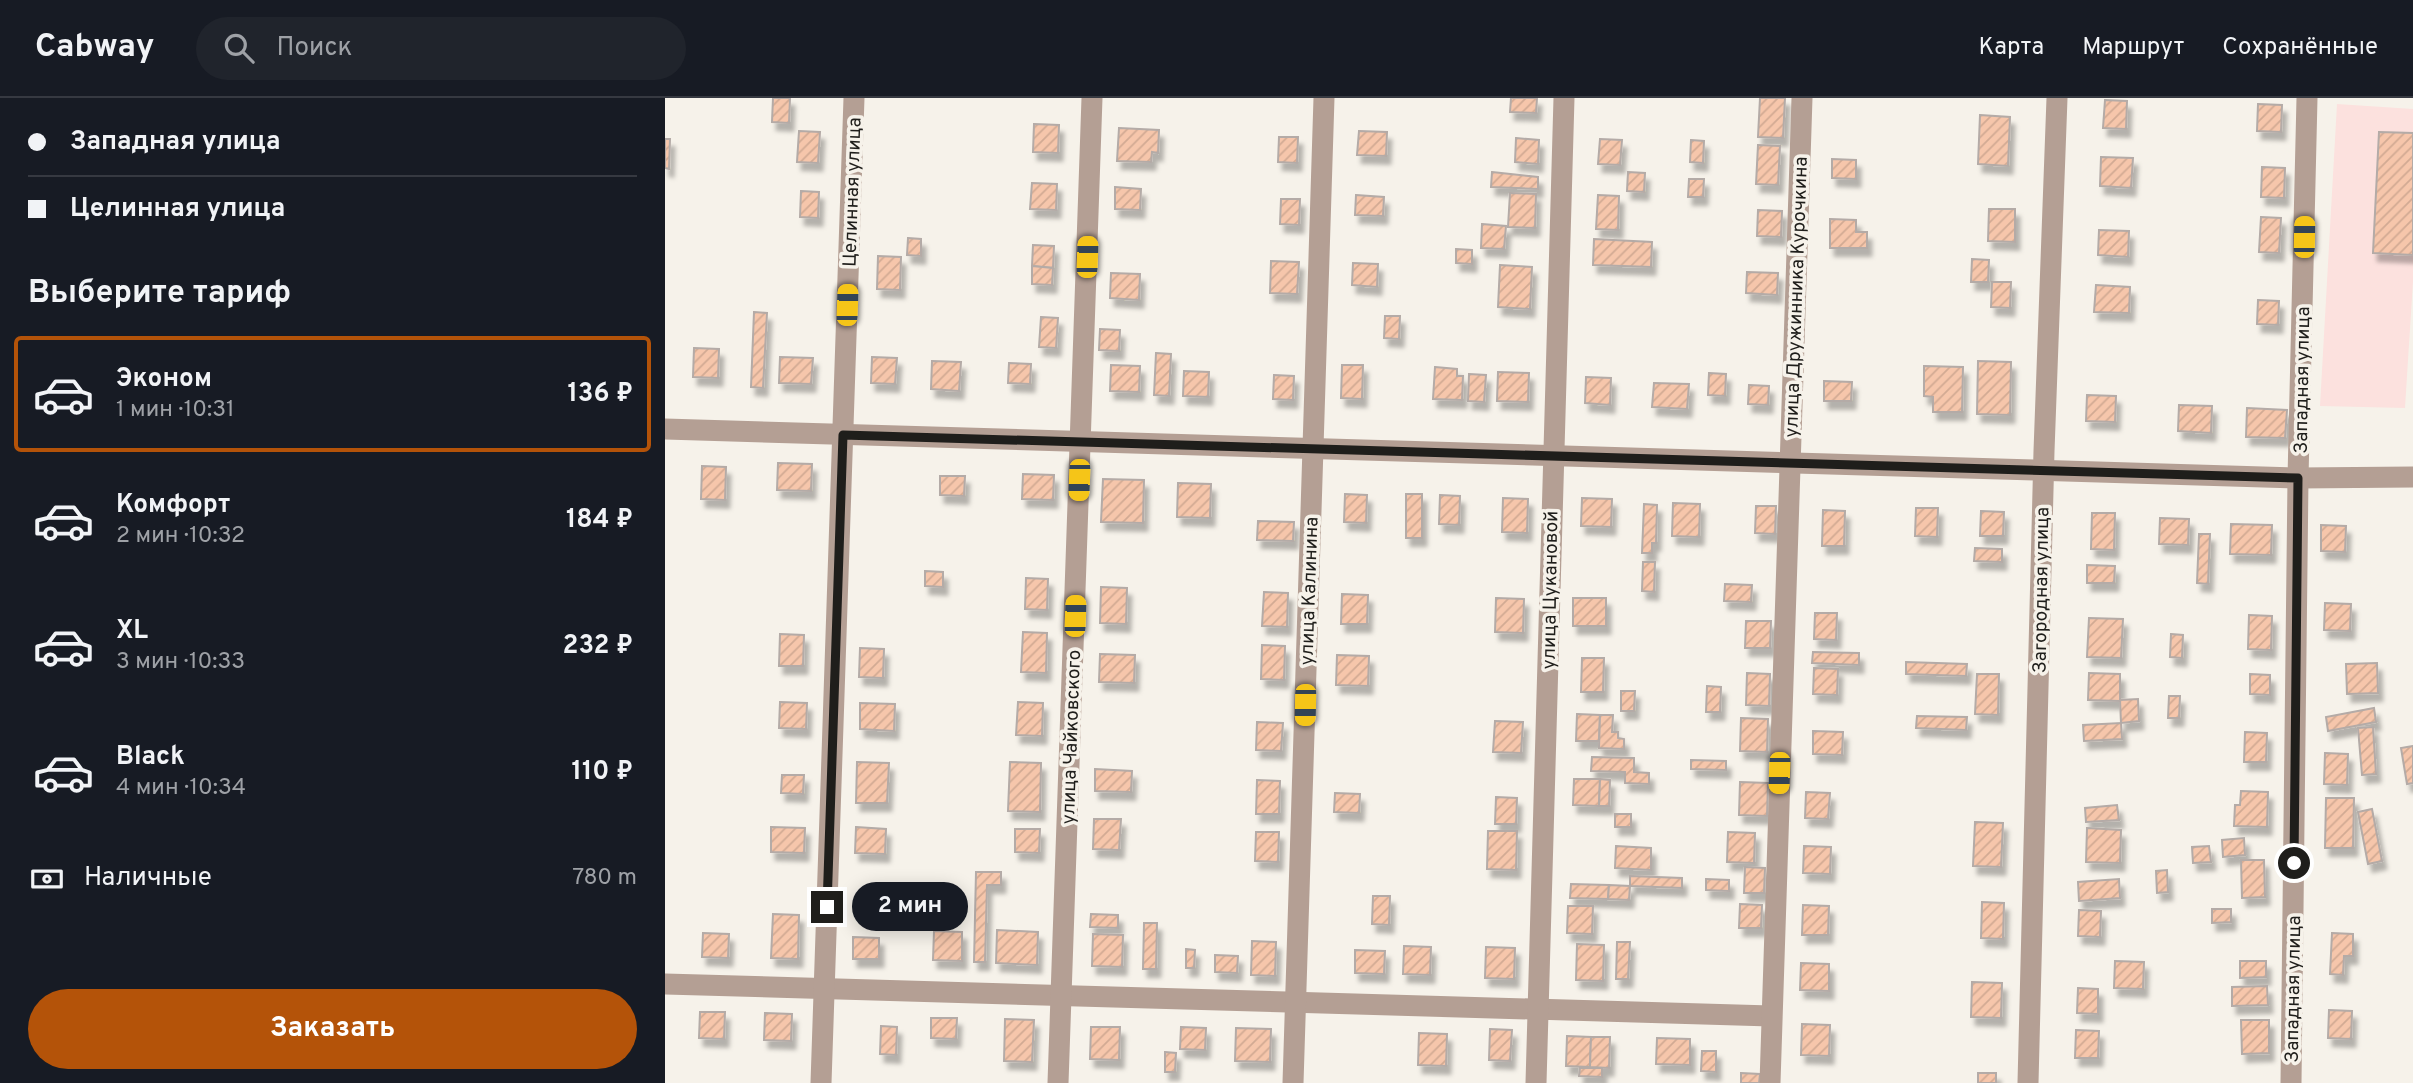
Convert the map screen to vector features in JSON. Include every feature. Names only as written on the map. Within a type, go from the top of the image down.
[{"type":"street","name":"Целинная улица","points":[[821,1083],[854,98]]},
{"type":"street","name":"улица Чайковского","points":[[1058,1083],[1092,98]]},
{"type":"street","name":"улица Калинина","points":[[1293,1083],[1324,98]]},
{"type":"street","name":"улица Цукановой","points":[[1536,1083],[1564,98]]},
{"type":"street","name":"улица Дружинника Курочкина","points":[[1770,1083],[1802,98]]},
{"type":"street","name":"Загородная улица","points":[[2028,1083],[2043,470],[2057,98]]},
{"type":"street","name":"Западная улица","points":[[2291,1083],[2298,478],[2307,98]]},
{"type":"street","points":[[665,429],[2298,478],[2413,477]]},
{"type":"street","points":[[665,984],[1771,1016]]},
{"type":"shaded area","points":[[2337,104],[2413,109],[2413,281],[2405,408],[2320,406]]},
{"type":"building","points":[[773,98],[790,98],[789,123],[772,122]]},
{"type":"building","points":[[1511,98],[1537,98],[1536,113],[1510,112]]},
{"type":"building","points":[[1760,98],[1785,98],[1783,138],[1758,137]]},
{"type":"building","points":[[2105,100],[2127,101],[2126,129],[2103,128]]},
{"type":"building","points":[[2258,104],[2282,105],[2281,132],[2257,131]]},
{"type":"building","points":[[1980,115],[2010,117],[2008,166],[1978,164]]},
{"type":"building","points":[[1034,124],[1059,125],[1058,153],[1033,152]]},
{"type":"building","points":[[1119,128],[1159,130],[1158,153],[1152,152],[1151,162],[1117,161]]},
{"type":"building","points":[[799,131],[820,132],[818,163],[797,162]]},
{"type":"building","points":[[1359,131],[1387,132],[1386,156],[1357,155]]},
{"type":"building","points":[[2379,132],[2413,133],[2413,255],[2373,253]]},
{"type":"building","points":[[1279,137],[1298,137],[1297,163],[1278,162]]},
{"type":"building","points":[[1516,138],[1539,140],[1538,164],[1515,162]]},
{"type":"building","points":[[665,139],[670,139],[669,169],[665,168]]},
{"type":"building","points":[[1600,139],[1622,140],[1620,165],[1598,164]]},
{"type":"building","points":[[1691,140],[1704,141],[1703,163],[1690,162]]},
{"type":"building","points":[[1758,145],[1780,146],[1778,185],[1756,184]]},
{"type":"building","points":[[2101,157],[2133,158],[2131,188],[2100,186]]},
{"type":"building","points":[[1832,159],[1856,160],[1856,179],[1832,178]]},
{"type":"building","points":[[2262,167],[2285,168],[2284,198],[2261,197]]},
{"type":"building","points":[[1492,172],[1538,177],[1538,189],[1491,187]]},
{"type":"building","points":[[1628,172],[1645,173],[1644,192],[1627,191]]},
{"type":"building","points":[[1689,179],[1704,179],[1703,197],[1688,197]]},
{"type":"building","points":[[1032,183],[1057,184],[1056,210],[1030,209]]},
{"type":"building","points":[[1115,187],[1141,189],[1140,210],[1115,209]]},
{"type":"building","points":[[801,191],[819,192],[818,218],[800,217]]},
{"type":"building","points":[[1510,193],[1536,194],[1535,228],[1508,227]]},
{"type":"building","points":[[1356,195],[1384,197],[1383,216],[1355,215]]},
{"type":"building","points":[[1598,195],[1619,196],[1618,230],[1596,229]]},
{"type":"building","points":[[1281,199],[1300,199],[1299,225],[1280,224]]},
{"type":"building","points":[[1989,209],[2015,209],[2015,242],[1988,241]]},
{"type":"building","points":[[1758,210],[1782,211],[1781,237],[1757,236]]},
{"type":"building","points":[[2261,217],[2281,218],[2279,253],[2259,252]]},
{"type":"building","points":[[1830,219],[1856,220],[1856,232],[1867,232],[1867,248],[1830,248]]},
{"type":"building","points":[[1482,224],[1506,226],[1504,249],[1481,248]]},
{"type":"building","points":[[2099,230],[2129,231],[2128,257],[2098,255]]},
{"type":"building","points":[[908,238],[921,239],[921,256],[907,255]]},
{"type":"building","points":[[1594,239],[1652,242],[1651,267],[1593,265]]},
{"type":"building","points":[[1033,245],[1054,246],[1053,268],[1032,266]]},
{"type":"building","points":[[1456,249],[1472,250],[1472,264],[1456,263]]},
{"type":"building","points":[[878,256],[901,257],[900,290],[877,289]]},
{"type":"building","points":[[1972,259],[1989,260],[1988,282],[1971,282]]},
{"type":"building","points":[[1271,261],[1299,262],[1297,294],[1270,293]]},
{"type":"building","points":[[1353,263],[1378,264],[1377,287],[1352,285]]},
{"type":"building","points":[[1500,265],[1532,267],[1530,309],[1498,307]]},
{"type":"building","points":[[1032,266],[1053,268],[1052,285],[1032,284]]},
{"type":"building","points":[[1747,272],[1778,273],[1777,295],[1746,293]]},
{"type":"building","points":[[1111,273],[1140,274],[1139,300],[1110,298]]},
{"type":"building","points":[[1992,282],[2011,282],[2010,308],[1991,307]]},
{"type":"building","points":[[2096,285],[2130,287],[2129,313],[2094,312]]},
{"type":"building","points":[[2258,300],[2279,301],[2278,325],[2257,324]]},
{"type":"building","points":[[754,312],[767,313],[763,388],[751,387]]},
{"type":"building","points":[[1385,316],[1400,316],[1399,339],[1384,338]]},
{"type":"building","points":[[1041,317],[1058,318],[1056,348],[1039,347]]},
{"type":"building","points":[[1100,329],[1120,330],[1119,351],[1099,350]]},
{"type":"building","points":[[694,348],[719,349],[718,378],[693,377]]},
{"type":"building","points":[[1156,353],[1171,354],[1169,396],[1154,395]]},
{"type":"building","points":[[780,357],[813,358],[811,384],[779,383]]},
{"type":"building","points":[[872,357],[897,358],[895,384],[871,383]]},
{"type":"building","points":[[932,361],[961,362],[959,391],[931,389]]},
{"type":"building","points":[[1978,361],[2011,362],[2010,415],[1977,414]]},
{"type":"building","points":[[1009,363],[1031,364],[1030,384],[1008,383]]},
{"type":"building","points":[[1111,365],[1140,366],[1139,392],[1110,391]]},
{"type":"building","points":[[1342,365],[1363,365],[1362,399],[1341,398]]},
{"type":"building","points":[[1924,366],[1963,367],[1962,412],[1933,412],[1933,397],[1924,396]]},
{"type":"building","points":[[1435,367],[1457,369],[1457,376],[1463,376],[1462,400],[1433,399]]},
{"type":"building","points":[[1184,371],[1209,372],[1208,397],[1183,396]]},
{"type":"building","points":[[1498,372],[1529,373],[1528,402],[1497,401]]},
{"type":"building","points":[[1709,373],[1726,374],[1725,396],[1708,395]]},
{"type":"building","points":[[1469,374],[1486,375],[1484,402],[1468,401]]},
{"type":"building","points":[[1274,375],[1294,376],[1293,400],[1273,399]]},
{"type":"building","points":[[1586,377],[1611,378],[1610,405],[1585,403]]},
{"type":"building","points":[[1824,381],[1852,382],[1851,401],[1824,401]]},
{"type":"building","points":[[1654,383],[1689,384],[1687,409],[1652,407]]},
{"type":"building","points":[[1749,385],[1769,386],[1768,405],[1748,404]]},
{"type":"building","points":[[2087,395],[2116,396],[2115,422],[2086,421]]},
{"type":"building","points":[[2179,405],[2212,406],[2211,433],[2178,431]]},
{"type":"building","points":[[2247,408],[2287,410],[2285,438],[2246,437]]},
{"type":"building","points":[[778,463],[812,464],[811,491],[777,490]]},
{"type":"building","points":[[702,466],[726,467],[725,500],[701,499]]},
{"type":"building","points":[[1023,474],[1054,475],[1053,500],[1022,499]]},
{"type":"building","points":[[940,476],[965,476],[964,496],[940,495]]},
{"type":"building","points":[[1103,479],[1144,480],[1143,523],[1101,522]]},
{"type":"building","points":[[1178,483],[1211,484],[1210,518],[1177,517]]},
{"type":"building","points":[[1345,494],[1367,495],[1366,523],[1344,522]]},
{"type":"building","points":[[1406,494],[1422,494],[1422,538],[1406,538]]},
{"type":"building","points":[[1440,495],[1460,496],[1459,525],[1439,524]]},
{"type":"building","points":[[1503,498],[1528,499],[1527,533],[1502,532]]},
{"type":"building","points":[[1582,498],[1612,499],[1611,527],[1581,526]]},
{"type":"building","points":[[1673,503],[1700,504],[1699,537],[1672,536]]},
{"type":"building","points":[[1644,504],[1657,505],[1656,543],[1652,543],[1652,553],[1642,553]]},
{"type":"building","points":[[1756,506],[1776,506],[1775,534],[1755,533]]},
{"type":"building","points":[[1916,508],[1938,508],[1937,537],[1915,536]]},
{"type":"building","points":[[1823,510],[1845,511],[1844,546],[1822,546]]},
{"type":"building","points":[[1981,511],[2004,512],[2003,536],[1980,536]]},
{"type":"building","points":[[2092,513],[2115,513],[2114,550],[2091,549]]},
{"type":"building","points":[[2160,518],[2189,519],[2188,545],[2159,544]]},
{"type":"building","points":[[1258,521],[1294,522],[1293,541],[1257,540]]},
{"type":"building","points":[[2231,524],[2272,525],[2271,555],[2230,554]]},
{"type":"building","points":[[2321,525],[2346,526],[2345,552],[2321,551]]},
{"type":"building","points":[[2199,534],[2210,534],[2208,584],[2197,583]]},
{"type":"building","points":[[1975,548],[2002,549],[2002,562],[1974,561]]},
{"type":"building","points":[[1643,562],[1655,562],[1654,592],[1642,591]]},
{"type":"building","points":[[2087,565],[2115,566],[2114,583],[2087,583]]},
{"type":"building","points":[[925,571],[943,572],[943,587],[925,586]]},
{"type":"building","points":[[1026,578],[1048,579],[1047,610],[1025,609]]},
{"type":"building","points":[[1725,584],[1752,585],[1751,602],[1724,601]]},
{"type":"building","points":[[1101,587],[1127,588],[1126,624],[1100,623]]},
{"type":"building","points":[[1264,592],[1288,593],[1287,627],[1262,626]]},
{"type":"building","points":[[1342,594],[1368,595],[1367,624],[1341,624]]},
{"type":"building","points":[[1496,598],[1524,599],[1523,633],[1495,632]]},
{"type":"building","points":[[1573,598],[1606,598],[1606,626],[1573,626]]},
{"type":"building","points":[[2325,603],[2351,604],[2350,631],[2324,630]]},
{"type":"building","points":[[1815,613],[1837,613],[1836,640],[1814,639]]},
{"type":"building","points":[[2249,615],[2272,616],[2271,650],[2248,649]]},
{"type":"building","points":[[2089,618],[2123,619],[2121,658],[2087,657]]},
{"type":"building","points":[[1746,621],[1771,621],[1770,648],[1745,648]]},
{"type":"building","points":[[1023,632],[1047,633],[1046,673],[1021,672]]},
{"type":"building","points":[[780,634],[804,635],[803,666],[779,666]]},
{"type":"building","points":[[2171,634],[2183,635],[2182,658],[2170,657]]},
{"type":"building","points":[[1262,645],[1285,646],[1284,680],[1261,679]]},
{"type":"building","points":[[860,648],[884,649],[883,678],[859,677]]},
{"type":"building","points":[[1813,652],[1859,653],[1859,665],[1812,663]]},
{"type":"building","points":[[1100,654],[1135,655],[1134,683],[1099,682]]},
{"type":"building","points":[[1337,655],[1369,656],[1368,686],[1336,685]]},
{"type":"building","points":[[1582,658],[1604,658],[1603,692],[1581,692]]},
{"type":"building","points":[[1906,662],[1967,664],[1966,676],[1906,674]]},
{"type":"building","points":[[2377,663],[2378,693],[2347,694],[2346,664]]},
{"type":"building","points":[[1814,668],[1838,669],[1837,695],[1813,694]]},
{"type":"building","points":[[1747,673],[1770,674],[1769,706],[1746,705]]},
{"type":"building","points":[[2089,673],[2120,674],[2120,701],[2088,700]]},
{"type":"building","points":[[1977,674],[1999,674],[1998,715],[1975,714]]},
{"type":"building","points":[[2250,674],[2270,675],[2270,695],[2250,694]]},
{"type":"building","points":[[1707,686],[1721,687],[1720,712],[1706,712]]},
{"type":"building","points":[[1621,691],[1635,691],[1634,711],[1621,711]]},
{"type":"building","points":[[2169,696],[2180,696],[2179,718],[2168,718]]},
{"type":"building","points":[[2138,699],[2139,721],[2121,723],[2120,700]]},
{"type":"building","points":[[780,702],[807,703],[806,729],[779,728]]},
{"type":"building","points":[[1018,702],[1043,703],[1042,736],[1016,735]]},
{"type":"building","points":[[860,703],[895,704],[894,731],[860,729]]},
{"type":"building","points":[[2374,708],[2376,722],[2328,731],[2326,717]]},
{"type":"building","points":[[1577,714],[1600,715],[1599,741],[1576,741]]},
{"type":"building","points":[[1600,715],[1613,715],[1612,732],[1618,732],[1618,738],[1624,739],[1624,749],[1599,748]]},
{"type":"building","points":[[1917,716],[1967,717],[1966,730],[1916,728]]},
{"type":"building","points":[[1741,718],[1768,719],[1767,752],[1740,751]]},
{"type":"building","points":[[1495,721],[1523,722],[1521,753],[1493,752]]},
{"type":"building","points":[[1257,722],[1283,723],[1281,751],[1256,750]]},
{"type":"building","points":[[2121,723],[2122,739],[2084,741],[2083,725]]},
{"type":"building","points":[[2373,727],[2376,774],[2362,775],[2358,728]]},
{"type":"building","points":[[1813,731],[1843,732],[1842,755],[1813,754]]},
{"type":"building","points":[[2245,732],[2267,733],[2266,762],[2244,762]]},
{"type":"building","points":[[2413,746],[2413,783],[2407,784],[2401,748]]},
{"type":"building","points":[[2325,753],[2348,754],[2347,785],[2324,784]]},
{"type":"building","points":[[1592,757],[1634,758],[1634,772],[1649,773],[1649,784],[1625,783],[1625,772],[1591,771]]},
{"type":"building","points":[[1691,760],[1726,761],[1726,770],[1691,769]]},
{"type":"building","points":[[857,762],[889,763],[887,803],[856,803]]},
{"type":"building","points":[[1010,762],[1041,763],[1040,812],[1008,811]]},
{"type":"building","points":[[1095,769],[1132,771],[1131,792],[1095,791]]},
{"type":"building","points":[[782,775],[804,775],[803,794],[781,793]]},
{"type":"building","points":[[1574,779],[1600,779],[1599,806],[1573,805]]},
{"type":"building","points":[[1600,779],[1610,780],[1609,806],[1599,806]]},
{"type":"building","points":[[1257,780],[1280,781],[1279,814],[1256,814]]},
{"type":"building","points":[[1740,782],[1768,783],[1767,816],[1739,815]]},
{"type":"building","points":[[2241,791],[2268,792],[2267,827],[2234,826],[2235,805],[2240,805]]},
{"type":"building","points":[[1806,792],[1830,793],[1828,819],[1805,818]]},
{"type":"building","points":[[1335,793],[1360,794],[1359,813],[1334,812]]},
{"type":"building","points":[[1496,797],[1517,798],[1516,824],[1495,824]]},
{"type":"building","points":[[2326,798],[2354,798],[2353,848],[2325,848]]},
{"type":"building","points":[[2117,805],[2119,820],[2086,822],[2085,808]]},
{"type":"building","points":[[2372,809],[2382,861],[2368,864],[2358,812]]},
{"type":"building","points":[[1615,814],[1631,814],[1631,827],[1615,827]]},
{"type":"building","points":[[1094,819],[1121,819],[1119,850],[1093,849]]},
{"type":"building","points":[[1975,822],[2003,823],[2001,867],[1973,866]]},
{"type":"building","points":[[771,827],[805,828],[804,853],[771,852]]},
{"type":"building","points":[[856,827],[886,829],[885,854],[855,853]]},
{"type":"building","points":[[2087,828],[2121,830],[2120,863],[2086,862]]},
{"type":"building","points":[[1015,829],[1040,829],[1039,853],[1015,852]]},
{"type":"building","points":[[1488,831],[1517,831],[1516,870],[1487,869]]},
{"type":"building","points":[[1256,832],[1279,832],[1278,862],[1255,861]]},
{"type":"building","points":[[1728,832],[1755,833],[1754,863],[1727,862]]},
{"type":"building","points":[[2244,838],[2245,855],[2223,857],[2222,840]]},
{"type":"building","points":[[1616,846],[1651,848],[1651,870],[1615,868]]},
{"type":"building","points":[[1804,846],[1831,847],[1830,874],[1803,873]]},
{"type":"building","points":[[2209,846],[2211,862],[2193,863],[2192,847]]},
{"type":"building","points":[[2241,860],[2264,860],[2265,897],[2242,898]]},
{"type":"building","points":[[1745,867],[1765,868],[1764,893],[1744,893]]},
{"type":"building","points":[[2167,870],[2168,892],[2157,893],[2156,871]]},
{"type":"building","points":[[976,872],[1001,872],[1001,885],[987,885],[985,962],[974,962]]},
{"type":"building","points":[[1630,876],[1682,878],[1682,888],[1630,886]]},
{"type":"building","points":[[1706,879],[1729,880],[1729,891],[1706,890]]},
{"type":"building","points":[[2119,879],[2120,898],[2079,901],[2078,882]]},
{"type":"building","points":[[1571,884],[1609,885],[1608,899],[1570,898]]},
{"type":"building","points":[[1609,885],[1630,886],[1629,900],[1608,899]]},
{"type":"building","points":[[1373,896],[1390,896],[1389,925],[1372,924]]},
{"type":"building","points":[[1982,902],[2004,903],[2003,939],[1981,938]]},
{"type":"building","points":[[1740,904],[1762,905],[1761,928],[1739,928]]},
{"type":"building","points":[[1803,905],[1829,906],[1828,935],[1802,935]]},
{"type":"building","points":[[1568,906],[1593,906],[1592,934],[1567,933]]},
{"type":"building","points":[[2212,909],[2231,909],[2231,922],[2212,923]]},
{"type":"building","points":[[2079,910],[2101,911],[2100,937],[2078,936]]},
{"type":"building","points":[[773,914],[799,915],[798,959],[771,958]]},
{"type":"building","points":[[1091,914],[1118,915],[1118,928],[1090,927]]},
{"type":"building","points":[[1144,923],[1157,923],[1156,969],[1143,969]]},
{"type":"building","points":[[997,930],[1038,932],[1037,965],[996,963]]},
{"type":"building","points":[[934,931],[962,932],[962,961],[933,960]]},
{"type":"building","points":[[703,933],[729,934],[728,958],[702,957]]},
{"type":"building","points":[[2332,933],[2353,934],[2353,956],[2344,956],[2343,975],[2330,974]]},
{"type":"building","points":[[1093,934],[1123,935],[1122,967],[1092,966]]},
{"type":"building","points":[[853,937],[879,938],[879,959],[853,959]]},
{"type":"building","points":[[1252,941],[1276,942],[1275,976],[1251,975]]},
{"type":"building","points":[[1617,942],[1630,942],[1628,979],[1616,979]]},
{"type":"building","points":[[1577,944],[1604,945],[1603,981],[1576,980]]},
{"type":"building","points":[[1404,946],[1431,947],[1430,975],[1403,974]]},
{"type":"building","points":[[1486,947],[1515,948],[1514,979],[1485,978]]},
{"type":"building","points":[[1186,949],[1195,950],[1194,968],[1186,968]]},
{"type":"building","points":[[1355,950],[1385,951],[1384,974],[1355,973]]},
{"type":"building","points":[[1215,955],[1238,956],[1237,973],[1215,972]]},
{"type":"building","points":[[2115,961],[2144,962],[2143,989],[2114,988]]},
{"type":"building","points":[[2240,961],[2266,961],[2266,977],[2240,978]]},
{"type":"building","points":[[1801,963],[1829,964],[1829,991],[1800,990]]},
{"type":"building","points":[[1972,982],[2002,983],[2001,1018],[1971,1017]]},
{"type":"building","points":[[2267,986],[2268,1005],[2232,1006],[2232,987]]},
{"type":"building","points":[[2078,988],[2098,989],[2098,1014],[2077,1013]]},
{"type":"building","points":[[2329,1010],[2352,1011],[2351,1039],[2328,1038]]},
{"type":"building","points":[[700,1012],[725,1012],[724,1039],[699,1038]]},
{"type":"building","points":[[765,1013],[792,1014],[791,1041],[764,1040]]},
{"type":"building","points":[[931,1018],[957,1018],[956,1039],[931,1038]]},
{"type":"building","points":[[1005,1019],[1034,1020],[1032,1062],[1004,1061]]},
{"type":"building","points":[[2241,1020],[2269,1020],[2269,1053],[2242,1054]]},
{"type":"building","points":[[1802,1024],[1830,1025],[1829,1056],[1801,1055]]},
{"type":"building","points":[[881,1026],[897,1027],[896,1055],[880,1054]]},
{"type":"building","points":[[1091,1027],[1120,1027],[1119,1060],[1090,1059]]},
{"type":"building","points":[[1181,1027],[1206,1028],[1205,1050],[1180,1049]]},
{"type":"building","points":[[1236,1028],[1271,1029],[1270,1062],[1235,1061]]},
{"type":"building","points":[[1490,1029],[1512,1030],[1510,1061],[1489,1060]]},
{"type":"building","points":[[2076,1030],[2099,1031],[2098,1058],[2075,1058]]},
{"type":"building","points":[[1419,1033],[1447,1034],[1446,1066],[1418,1065]]},
{"type":"building","points":[[1567,1036],[1591,1037],[1590,1067],[1566,1066]]},
{"type":"building","points":[[1591,1037],[1610,1037],[1609,1068],[1590,1067]]},
{"type":"building","points":[[1657,1038],[1690,1039],[1690,1065],[1656,1064]]},
{"type":"building","points":[[1702,1051],[1716,1051],[1716,1072],[1701,1071]]},
{"type":"building","points":[[1165,1052],[1176,1053],[1175,1072],[1165,1072]]},
{"type":"building","points":[[1580,1068],[1602,1068],[1602,1077],[1579,1076]]},
{"type":"building","points":[[1741,1073],[1760,1074],[1759,1083],[1741,1083]]},
{"type":"building","points":[[1978,1073],[1996,1073],[1996,1083],[1978,1083]]},
{"type":"route","points":[[827,907],[843,435],[2298,478],[2294,863]]}]
